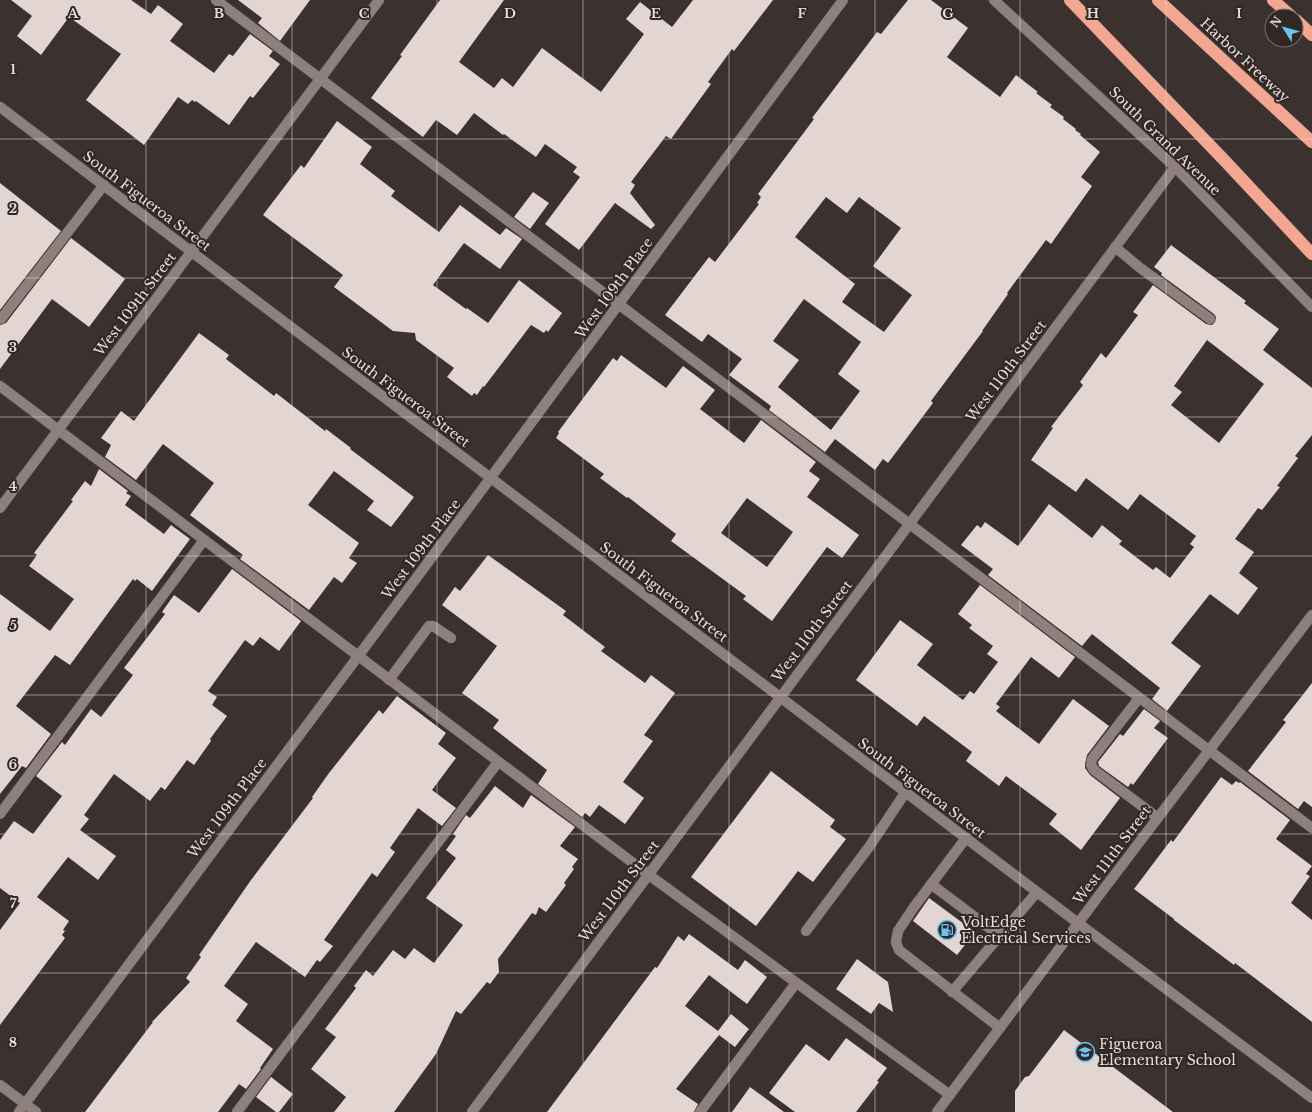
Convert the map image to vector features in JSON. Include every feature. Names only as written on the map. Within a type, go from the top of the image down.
[{"type":"highway","points":[[1070,0],[1221,156],[1312,254]]},
{"type":"highway","name":"Harbor Freeway","points":[[1158,0],[1312,142]]},
{"type":"highway","points":[[1273,0],[1282,8]]},
{"type":"highway","points":[[1304,28],[1312,35]]},
{"type":"street","points":[[216,0],[1312,828]]},
{"type":"street","name":"West 109th Street","points":[[0,508],[379,0]]},
{"type":"street","name":"West 109th Place","points":[[22,1108],[491,478],[843,0]]},
{"type":"street","name":"South Grand Avenue","points":[[994,0],[1175,167],[1312,307]]},
{"type":"street","name":"South Figueroa Street","points":[[0,108],[104,185],[1078,923],[1312,1098]]},
{"type":"street","name":"West 110th Street","points":[[472,1112],[1175,167]]},
{"type":"street","points":[[1,319],[104,185]]},
{"type":"street","points":[[1115,247],[1139,267],[1210,319]]},
{"type":"street","points":[[0,386],[498,762],[950,1095]]},
{"type":"street","points":[[0,814],[204,540]]},
{"type":"street","name":"West 111th Street","points":[[937,1112],[1078,923],[1312,616]]},
{"type":"street","points":[[389,680],[429,626],[433,626],[451,638]]},
{"type":"street","points":[[1139,698],[1092,759],[1091,765],[1094,770],[1158,818]]},
{"type":"street","points":[[237,1112],[498,762]]},
{"type":"street","points":[[806,931],[869,847],[906,793]]},
{"type":"street","points":[[966,838],[898,931],[896,942],[899,950],[1000,1028]]},
{"type":"street","points":[[931,884],[1000,936]]},
{"type":"street","points":[[952,992],[1037,892]]},
{"type":"street","points":[[700,1112],[796,982]]},
{"type":"street","points":[[0,1085],[22,1108],[36,1112]]},
{"type":"building","points":[[11,0],[131,0],[151,14],[158,5],[183,24],[170,41],[214,73],[229,54],[233,56],[250,34],[273,51],[269,56],[280,64],[253,98],[250,96],[229,125],[196,101],[195,102],[192,100],[188,104],[178,97],[144,145],[86,100],[121,54],[69,17],[41,55],[17,36],[32,16]]},
{"type":"building","points":[[238,0],[310,0],[280,41],[258,23],[262,18]]},
{"type":"building","points":[[440,0],[504,0],[459,62],[494,88],[502,78],[513,87],[542,48],[601,92],[644,34],[626,19],[640,2],[672,27],[693,0],[773,0],[734,51],[732,49],[708,82],[711,84],[671,139],[666,136],[631,182],[635,185],[630,193],[655,225],[651,229],[615,203],[579,250],[545,224],[580,177],[573,172],[577,167],[545,144],[536,157],[474,113],[457,135],[436,120],[423,137],[371,98]]},
{"type":"building","points":[[908,0],[931,0],[968,28],[947,57],[1000,97],[1016,75],[1038,92],[1036,93],[1052,105],[1050,107],[1064,117],[1063,119],[1100,152],[1081,177],[1092,186],[1051,244],[1046,240],[1007,293],[1008,294],[983,331],[931,401],[933,403],[888,463],[883,459],[875,470],[835,439],[825,452],[769,410],[771,406],[729,375],[742,359],[708,334],[702,342],[665,315],[709,257],[715,262],[759,204],[757,203],[761,197],[758,194],[814,119],[812,118],[877,32],[881,34]],"holes":[[[826,197],[847,213],[859,197],[901,228],[873,266],[912,295],[884,332],[842,302],[855,284],[795,237]],[[804,299],[861,342],[838,374],[860,391],[831,430],[778,387],[799,360],[773,341]]]},
{"type":"building","points":[[337,121],[372,147],[360,164],[395,191],[391,196],[439,232],[460,205],[500,235],[506,228],[522,239],[500,269],[464,243],[433,285],[488,323],[519,280],[562,313],[548,332],[546,330],[544,333],[531,325],[477,395],[474,393],[472,396],[447,377],[454,368],[416,340],[415,333],[393,331],[334,287],[343,275],[263,215],[301,165],[304,168]]},
{"type":"building","points":[[0,183],[61,231],[0,310]]},
{"type":"building","points":[[533,192],[549,203],[530,229],[514,217]]},
{"type":"building","points":[[71,238],[125,279],[89,327],[52,299],[0,369],[0,325],[6,323]]},
{"type":"building","points":[[1171,245],[1246,301],[1244,303],[1279,329],[1263,350],[1312,388],[1312,435],[1295,456],[1298,458],[1277,486],[1280,487],[1262,510],[1258,508],[1235,539],[1254,552],[1239,573],[1258,588],[1238,615],[1210,594],[1171,643],[1201,666],[1167,711],[1152,699],[1160,688],[1092,634],[1082,646],[988,575],[993,569],[961,545],[977,525],[981,528],[985,522],[1018,546],[1049,504],[1092,538],[1102,525],[1122,541],[1119,544],[1153,570],[1156,567],[1170,578],[1194,547],[1190,544],[1196,536],[1140,494],[1128,510],[1086,478],[1076,492],[1031,460],[1053,428],[1051,427],[1083,385],[1080,382],[1101,353],[1106,358],[1138,315],[1133,312],[1153,285],[1206,324],[1212,325],[1215,322],[1216,317],[1214,314],[1161,275],[1162,273],[1154,267]],"holes":[[[1207,340],[1264,384],[1219,443],[1171,405],[1182,392],[1174,386]]]},
{"type":"building","points":[[199,333],[229,355],[226,359],[274,396],[276,393],[325,431],[326,429],[414,497],[391,527],[367,510],[374,501],[334,471],[308,505],[359,543],[349,558],[357,563],[342,583],[334,577],[309,610],[240,559],[243,555],[190,515],[214,483],[163,444],[136,480],[105,457],[111,445],[101,438],[121,411],[134,421]]},
{"type":"building","points":[[621,355],[666,388],[683,366],[715,390],[700,409],[744,443],[761,420],[816,462],[809,471],[820,479],[807,497],[859,535],[842,558],[827,547],[772,621],[743,599],[746,596],[671,541],[676,534],[628,497],[627,498],[600,478],[604,474],[556,438],[559,433],[558,432],[613,358],[617,361]],"holes":[[[747,498],[793,532],[767,567],[721,533]]]},
{"type":"building","points":[[99,469],[128,491],[126,493],[131,496],[125,505],[164,534],[171,525],[190,539],[152,591],[137,579],[135,581],[133,579],[70,665],[55,655],[16,706],[51,734],[26,768],[22,766],[0,794],[0,594],[50,631],[74,599],[29,566],[37,555],[34,553],[73,501],[71,500],[85,481],[91,486]]},
{"type":"building","points":[[488,555],[566,611],[563,615],[605,647],[601,651],[645,683],[651,675],[675,693],[644,735],[653,741],[623,782],[644,798],[625,824],[599,805],[590,817],[585,813],[582,817],[538,784],[547,770],[493,728],[499,720],[462,693],[497,646],[442,605],[455,587],[460,591]]},
{"type":"building","points":[[232,569],[301,621],[279,651],[260,637],[253,646],[245,640],[208,691],[217,697],[212,705],[227,716],[210,739],[211,741],[194,765],[187,760],[165,790],[161,787],[150,801],[114,774],[84,815],[89,819],[80,830],[116,856],[98,880],[68,857],[37,897],[69,921],[63,930],[65,931],[62,935],[65,938],[0,1025],[0,930],[20,903],[0,888],[0,840],[14,821],[33,834],[62,796],[36,776],[62,742],[65,745],[91,709],[101,717],[133,675],[124,668],[165,614],[162,612],[174,595],[199,613]]},
{"type":"building","points":[[980,585],[1075,657],[1059,678],[1031,657],[996,704],[1000,707],[996,711],[1039,744],[1073,699],[1109,726],[1087,755],[1085,768],[1090,775],[1120,798],[1081,850],[1049,824],[1057,814],[1006,776],[999,786],[966,761],[972,752],[924,716],[917,726],[856,680],[900,620],[933,644],[917,665],[963,700],[970,691],[974,694],[998,662],[987,654],[993,646],[969,628],[972,625],[958,614]]},
{"type":"building","points":[[1312,683],[1312,807],[1304,801],[1298,809],[1248,771],[1286,722],[1283,720]]},
{"type":"building","points":[[397,696],[446,733],[438,744],[456,758],[432,790],[456,808],[442,826],[418,808],[390,848],[395,852],[377,877],[372,873],[324,940],[333,946],[320,962],[317,960],[305,977],[256,942],[224,986],[248,1004],[236,1021],[273,1049],[260,1068],[261,1069],[246,1089],[239,1084],[218,1112],[85,1112],[152,1022],[190,982],[186,978],[201,957],[199,955],[251,880],[313,798],[312,797],[329,773],[379,710],[383,714]]},
{"type":"building","points":[[1144,709],[1160,721],[1154,728],[1168,738],[1133,785],[1131,783],[1128,787],[1099,766],[1098,762],[1120,734],[1123,736]]},
{"type":"building","points":[[771,771],[835,820],[830,827],[846,839],[813,882],[798,871],[756,926],[691,877]]},
{"type":"building","points":[[1221,777],[1232,785],[1236,781],[1239,783],[1240,782],[1290,820],[1276,839],[1312,866],[1306,874],[1310,876],[1291,903],[1312,920],[1312,1022],[1134,889],[1171,840],[1173,842]]},
{"type":"building","points":[[495,786],[523,808],[531,795],[575,827],[560,846],[578,859],[572,867],[574,869],[564,883],[566,885],[546,912],[539,907],[536,915],[532,913],[498,959],[499,972],[490,984],[487,982],[461,1014],[456,1011],[436,1054],[394,1112],[334,1112],[346,1097],[311,1069],[336,1037],[325,1029],[356,988],[354,986],[366,970],[373,976],[393,950],[405,959],[414,948],[434,963],[463,925],[426,898],[456,858],[446,850],[456,836],[453,834],[466,815],[470,818]]},
{"type":"building","points":[[929,898],[975,932],[957,955],[913,921]]},
{"type":"building","points":[[689,934],[738,970],[745,960],[767,977],[747,1004],[709,975],[685,1006],[718,1031],[731,1014],[749,1029],[735,1047],[719,1035],[676,1089],[698,1104],[694,1112],[547,1112],[655,967],[657,968],[678,936],[684,941]]},
{"type":"building","points":[[857,959],[888,982],[893,1012],[879,1003],[871,1014],[836,989]]},
{"type":"building","points":[[1064,1030],[1173,1112],[1015,1112],[1015,1091],[1025,1077],[1029,1076]]},
{"type":"building","points":[[846,1038],[887,1068],[877,1081],[879,1082],[856,1112],[795,1112],[769,1093],[806,1044],[829,1061]]},
{"type":"building","points":[[271,1077],[293,1094],[279,1112],[276,1112],[256,1097]]},
{"type":"building","points":[[750,1087],[784,1112],[732,1112]]},
{"type":"place","name":"VoltEdge Electrical Services","points":[[947,930]]},
{"type":"place","name":"Figueroa Elementary School","points":[[1085,1052]]}]
